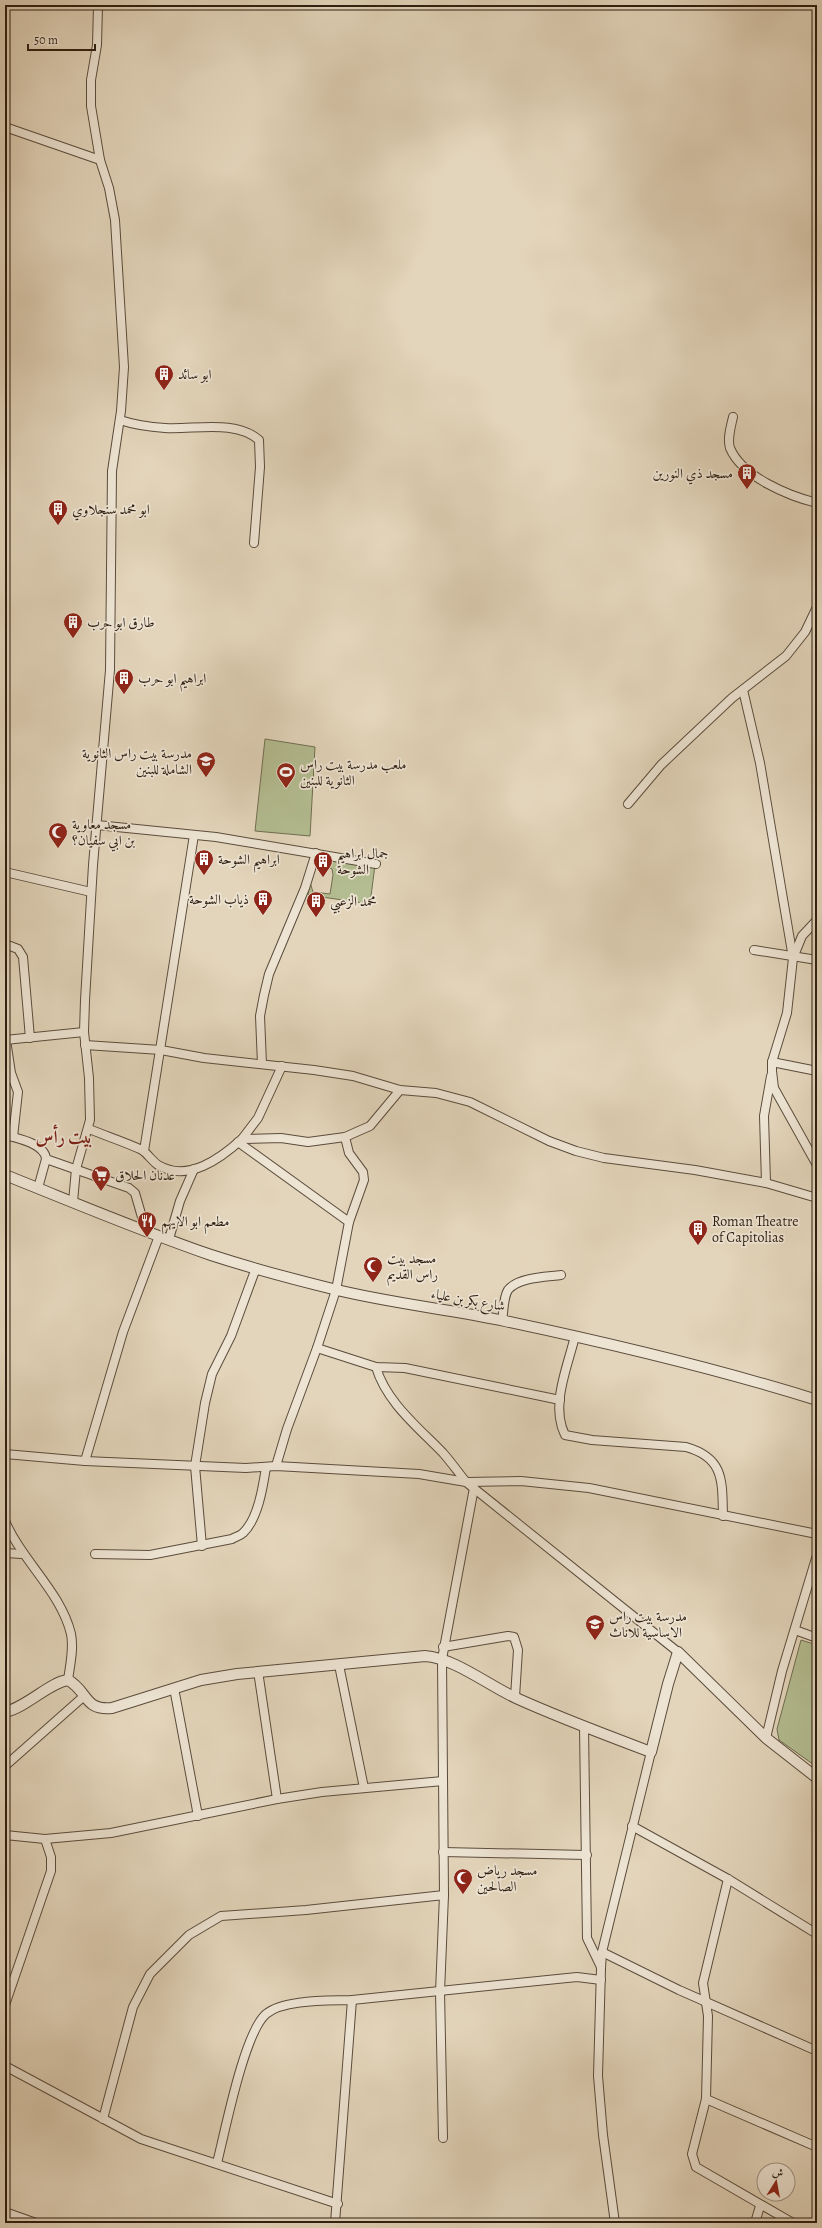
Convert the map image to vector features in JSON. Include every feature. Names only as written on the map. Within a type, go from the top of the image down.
[{"type":"street","points":[[73,1202],[76,1169],[89,1129],[89,1078],[84,1032],[91,892],[110,670],[112,471],[120,420],[124,348],[117,251],[110,188],[100,160],[90,89],[98,38],[98,5]]},
{"type":"street","points":[[5,127],[100,160]]},
{"type":"street","points":[[733,417],[729,438],[730,447],[739,460],[762,480],[783,492],[817,503]]},
{"type":"street","points":[[120,420],[143,426],[167,428],[236,429],[249,432],[259,440],[260,467],[254,543]]},
{"type":"street","points":[[628,804],[661,765],[743,690],[786,656],[805,632],[817,607]]},
{"type":"street","points":[[743,690],[760,763],[793,958],[787,1013],[772,1062],[774,1088],[817,1165]]},
{"type":"street","points":[[97,825],[194,835],[316,853],[376,864]]},
{"type":"street","points":[[144,1151],[194,835]]},
{"type":"street","points":[[262,1064],[260,1016],[269,974],[305,888],[316,853]]},
{"type":"street","points":[[5,872],[91,892]]},
{"type":"street","points":[[793,958],[802,936],[817,920]]},
{"type":"street","points":[[5,944],[18,948],[22,957],[30,1038]]},
{"type":"street","points":[[754,950],[793,958],[817,960]]},
{"type":"street","points":[[38,1188],[46,1159],[46,1153],[41,1148],[9,1136],[18,1092],[12,1073],[6,1040],[84,1032]]},
{"type":"street","points":[[86,1045],[161,1050],[204,1058],[282,1066],[353,1076],[400,1090],[436,1093],[470,1102],[550,1141],[590,1155],[766,1183],[817,1198]]},
{"type":"street","points":[[772,1062],[817,1071]]},
{"type":"street","points":[[89,1129],[144,1151],[158,1164],[167,1168],[184,1171],[194,1169],[225,1154],[240,1141],[258,1118],[282,1066]]},
{"type":"street","points":[[766,1183],[764,1116],[772,1071]]},
{"type":"street","points":[[240,1141],[281,1138],[308,1142],[345,1137],[370,1126],[400,1090]]},
{"type":"street","points":[[276,1466],[287,1429],[317,1348],[336,1290],[349,1222],[358,1202],[364,1177],[362,1169],[349,1153],[345,1137]]},
{"type":"street","points":[[240,1141],[349,1222]]},
{"type":"street","points":[[46,1159],[133,1190],[146,1231]]},
{"type":"street","points":[[85,1461],[123,1332],[194,1169]]},
{"type":"street","name":"شارع بكر بن علياء","points":[[5,1175],[164,1238],[212,1255],[256,1268],[336,1290],[502,1320],[575,1336],[761,1383],[817,1400]]},
{"type":"street","points":[[202,1546],[195,1466],[212,1374],[230,1336],[256,1268]]},
{"type":"street","points":[[502,1320],[506,1294],[513,1285],[561,1275]]},
{"type":"street","points":[[575,1336],[560,1400],[560,1425],[565,1434],[573,1438],[674,1446],[701,1451],[712,1459],[721,1475],[723,1516]]},
{"type":"street","points":[[317,1348],[376,1367],[405,1368],[560,1400]]},
{"type":"street","points":[[376,1367],[380,1381],[397,1404],[444,1455],[466,1482],[678,1652],[766,1738],[817,1778]]},
{"type":"street","points":[[5,1454],[85,1461],[195,1466],[276,1466],[419,1474],[466,1482],[522,1481],[555,1483],[652,1500],[723,1516],[817,1534]]},
{"type":"street","points":[[95,1554],[150,1555],[232,1539],[243,1533],[251,1520],[262,1494],[266,1467]]},
{"type":"street","points":[[443,2138],[440,1992],[444,1896],[442,1659],[443,1647],[474,1488]]},
{"type":"street","points":[[5,1521],[13,1540],[22,1554],[53,1595],[71,1635],[72,1650],[68,1680]]},
{"type":"street","points":[[5,1553],[22,1554]]},
{"type":"street","points":[[766,1738],[782,1671],[817,1555]]},
{"type":"street","points":[[795,1630],[817,1638]]},
{"type":"street","points":[[443,1647],[514,1636],[518,1650],[515,1697]]},
{"type":"street","points":[[614,2223],[603,2135],[598,2076],[602,1952],[632,1826],[668,1684],[678,1652]]},
{"type":"street","points":[[68,1680],[77,1687],[83,1697],[100,1709],[112,1708],[201,1680],[258,1671],[339,1665],[402,1657],[425,1656],[442,1659],[515,1697],[584,1727],[651,1752]]},
{"type":"street","points":[[339,1665],[364,1788]]},
{"type":"street","points":[[258,1671],[277,1799]]},
{"type":"street","points":[[5,1712],[29,1701],[58,1683],[68,1680]]},
{"type":"street","points":[[174,1688],[198,1816]]},
{"type":"street","points":[[5,1766],[83,1697]]},
{"type":"street","points":[[584,1727],[587,1938],[601,1968]]},
{"type":"street","points":[[5,1836],[45,1839],[111,1833],[277,1799],[364,1788],[443,1781]]},
{"type":"street","points":[[632,1826],[728,1879],[817,1934]]},
{"type":"street","points":[[5,2005],[51,1871],[51,1857],[45,1839]]},
{"type":"street","points":[[444,1852],[587,1855]]},
{"type":"street","points":[[728,1879],[706,1969],[703,1989],[708,2016],[706,2100],[692,2154],[692,2161],[696,2167],[760,2206],[793,2223]]},
{"type":"street","points":[[103,2119],[133,2007],[150,1974],[189,1935],[221,1916],[306,1910],[444,1896]]},
{"type":"street","points":[[602,1952],[679,1990],[817,2051]]},
{"type":"street","points":[[217,2163],[240,2070],[255,2029],[266,2014],[285,2005],[440,1992],[577,1978],[600,1980]]},
{"type":"street","points":[[335,2223],[338,2204],[352,2000]]},
{"type":"street","points":[[5,2066],[141,2139],[184,2155],[217,2163],[338,2204]]},
{"type":"street","points":[[706,2100],[817,2147]]},
{"type":"street","points":[[755,2223],[760,2206]]},
{"type":"street","points":[[5,2212],[17,2220],[36,2223]]},
{"type":"green space","name":"ملعب مدرسة بيت راس الثانوية للبنين","points":[[265,739],[315,747],[310,836],[255,831]]},
{"type":"green space","points":[[321,857],[375,865],[370,904],[308,895],[310,882],[313,892],[330,894],[333,875],[332,869],[320,863]]},
{"type":"green space","points":[[801,1640],[817,1645],[817,1767],[779,1740],[777,1729]]},
{"type":"place","name":"ابو سائد","points":[[164,391]]},
{"type":"place","name":"مسجد ذي النورين","points":[[747,490]]},
{"type":"place","name":"ابو محمد سنجلاوي","points":[[58,526]]},
{"type":"place","name":"طارق ابو حرب","points":[[73,639]]},
{"type":"place","name":"ابراهيم ابو حرب","points":[[124,695]]},
{"type":"place","name":"مدرسة بيت راس الثانوية الشاملة للبنين","points":[[206,778]]},
{"type":"place","name":"ملعب مدرسة بيت راس الثانوية للبنين","points":[[286,789]]},
{"type":"place","name":"مسجد معاوية بن ابي سفيان؟","points":[[58,849]]},
{"type":"place","name":"ابراهيم الشوحة","points":[[204,876]]},
{"type":"place","name":"جمال ابراهيم الشوحة","points":[[323,878]]},
{"type":"place","name":"ذياب الشوحة","points":[[263,916]]},
{"type":"place","name":"محمد الزعبي","points":[[316,918]]},
{"type":"place","name":"عدنان الحلاق","points":[[101,1192]]},
{"type":"place","name":"مطعم ابو الايهم","points":[[147,1238]]},
{"type":"place","name":"Roman Theatre of Capitolias","points":[[698,1246]]},
{"type":"place","name":"مسجد بيت راس القديم","points":[[373,1283]]},
{"type":"place","name":"مدرسة بيت راس الاساسية للاناث","points":[[595,1641]]},
{"type":"place","name":"مسجد رياض الصالحين","points":[[463,1895]]},
{"type":"district","name":"بيت رأس","points":[[64,1137]]}]
